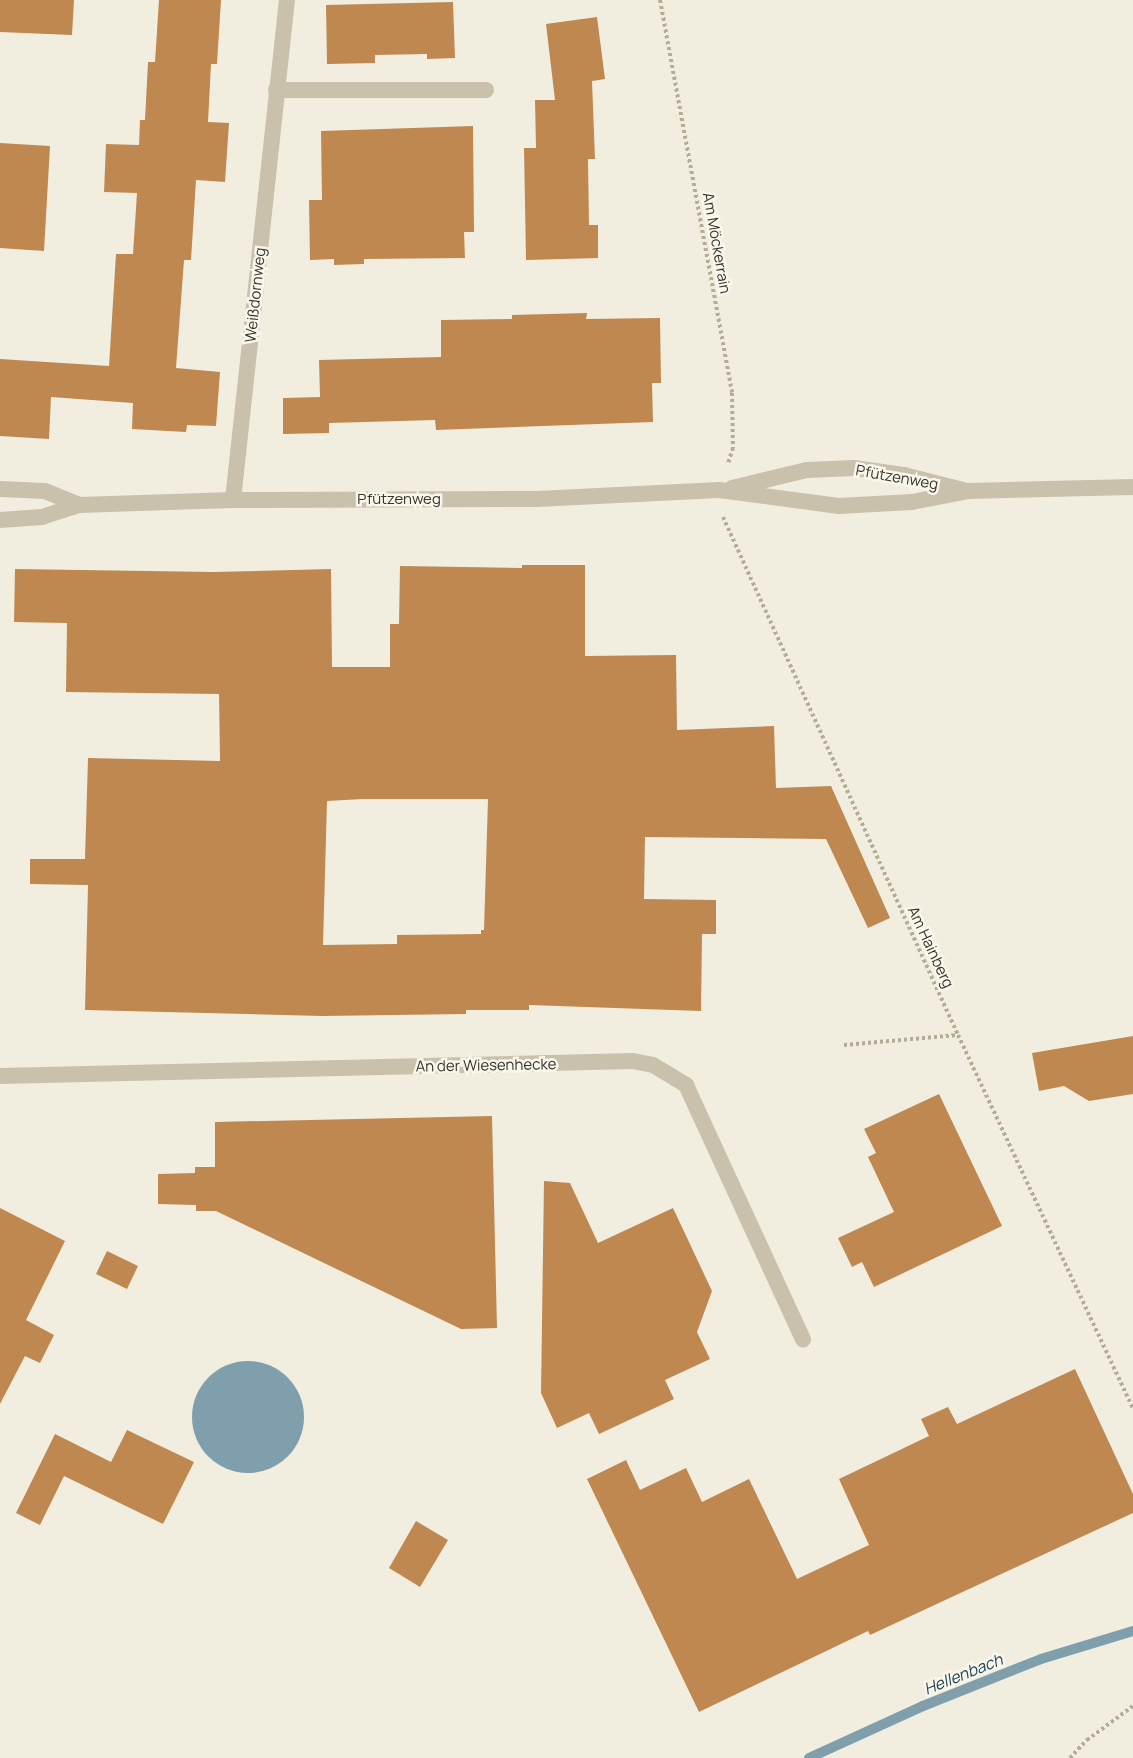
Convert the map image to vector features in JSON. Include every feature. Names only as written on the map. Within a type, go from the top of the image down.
[{"type":"street","name":"Weißdornweg","points":[[233,500],[287,0]]},
{"type":"street","points":[[276,90],[486,90]]},
{"type":"street","name":"Pfützenweg","points":[[0,520],[42,517],[79,505],[233,500],[537,499],[719,490],[807,470],[854,468],[904,475],[968,491]]},
{"type":"street","name":"Pfützenweg","points":[[719,490],[839,506],[912,502],[968,491],[1133,487]]},
{"type":"street","name":"Pfützenweg","points":[[0,489],[45,491],[79,505]]},
{"type":"street","name":"An der Wiesenhecke","points":[[0,1077],[633,1061],[653,1065],[686,1085],[803,1338]]},
{"type":"path","name":"Am Möckerrain","points":[[660,0],[732,393],[734,448],[719,490]]},
{"type":"path","name":"Am Hainberg","points":[[719,490],[726,527],[958,1035],[1133,1409]]},
{"type":"path","points":[[843,1045],[958,1035]]},
{"type":"path","points":[[1070,1758],[1087,1740],[1133,1706]]},
{"type":"water","points":[[248,1361],[269,1365],[288,1377],[300,1396],[304,1417],[300,1438],[288,1457],[269,1469],[248,1473],[227,1469],[208,1457],[196,1438],[192,1417],[196,1396],[208,1377],[227,1365]]},
{"type":"building","points":[[0,0],[74,0],[72,35],[0,32]]},
{"type":"building","points":[[159,0],[221,0],[217,64],[211,64],[208,122],[229,123],[225,182],[196,180],[191,260],[184,260],[176,368],[220,372],[216,426],[187,425],[186,432],[132,429],[133,403],[51,397],[49,439],[0,436],[0,359],[109,366],[116,254],[133,254],[137,193],[104,192],[106,144],[139,145],[140,120],[145,120],[148,62],[155,62]]},
{"type":"building","points":[[453,2],[455,58],[427,59],[427,54],[375,55],[375,63],[327,64],[326,5]]},
{"type":"building","points":[[597,17],[605,79],[592,81],[595,159],[588,159],[589,225],[598,225],[598,258],[526,260],[524,148],[536,148],[535,100],[555,100],[546,24]]},
{"type":"building","points":[[473,126],[474,232],[464,232],[465,258],[364,259],[364,264],[334,265],[334,259],[310,260],[309,200],[322,200],[321,131]]},
{"type":"building","points":[[0,143],[50,146],[44,251],[0,248]]},
{"type":"building","points":[[587,313],[586,319],[660,318],[661,383],[652,383],[653,422],[436,430],[435,420],[329,423],[329,433],[283,434],[283,398],[320,397],[319,360],[441,357],[441,320],[512,319],[512,315]]},
{"type":"building","points":[[522,565],[585,565],[585,656],[676,655],[677,730],[774,726],[776,788],[831,786],[890,918],[868,928],[826,839],[645,837],[644,899],[716,900],[716,934],[702,934],[701,1011],[529,1005],[529,1010],[466,1010],[466,1014],[322,1016],[85,1010],[88,885],[30,884],[30,859],[85,859],[88,758],[220,761],[219,694],[66,692],[67,623],[14,622],[15,569],[214,572],[331,569],[332,667],[390,667],[390,624],[399,624],[400,566],[522,568]],"holes":[[[488,799],[484,930],[481,930],[481,934],[397,935],[397,944],[323,945],[327,801]]]},
{"type":"building","points":[[1133,1036],[1133,1094],[1089,1101],[1064,1086],[1039,1091],[1032,1053]]},
{"type":"building","points":[[939,1094],[1002,1226],[874,1287],[862,1262],[852,1267],[838,1238],[894,1212],[868,1157],[876,1153],[864,1129]]},
{"type":"building","points":[[492,1116],[497,1328],[461,1329],[216,1211],[196,1211],[196,1205],[158,1204],[158,1174],[195,1173],[195,1167],[215,1167],[215,1122]]},
{"type":"building","points":[[544,1181],[570,1183],[598,1243],[673,1208],[712,1291],[697,1332],[710,1359],[665,1380],[674,1399],[599,1434],[589,1413],[557,1428],[541,1393]]},
{"type":"building","points":[[0,1208],[65,1241],[26,1320],[54,1335],[40,1363],[25,1356],[0,1404]]},
{"type":"building","points":[[107,1251],[138,1266],[127,1289],[96,1274]]},
{"type":"building","points":[[1075,1369],[1133,1494],[1133,1513],[870,1635],[868,1631],[699,1712],[587,1479],[626,1460],[640,1490],[686,1468],[702,1502],[749,1479],[797,1579],[869,1545],[839,1479],[929,1436],[921,1419],[948,1407],[957,1424]]},
{"type":"building","points":[[127,1430],[194,1462],[163,1524],[64,1476],[40,1525],[16,1513],[55,1434],[111,1462]]},
{"type":"building","points":[[416,1521],[448,1540],[420,1587],[389,1568]]},
{"type":"waterway","name":"Hellenbach","points":[[809,1758],[923,1706],[1041,1659],[1133,1631]]}]
